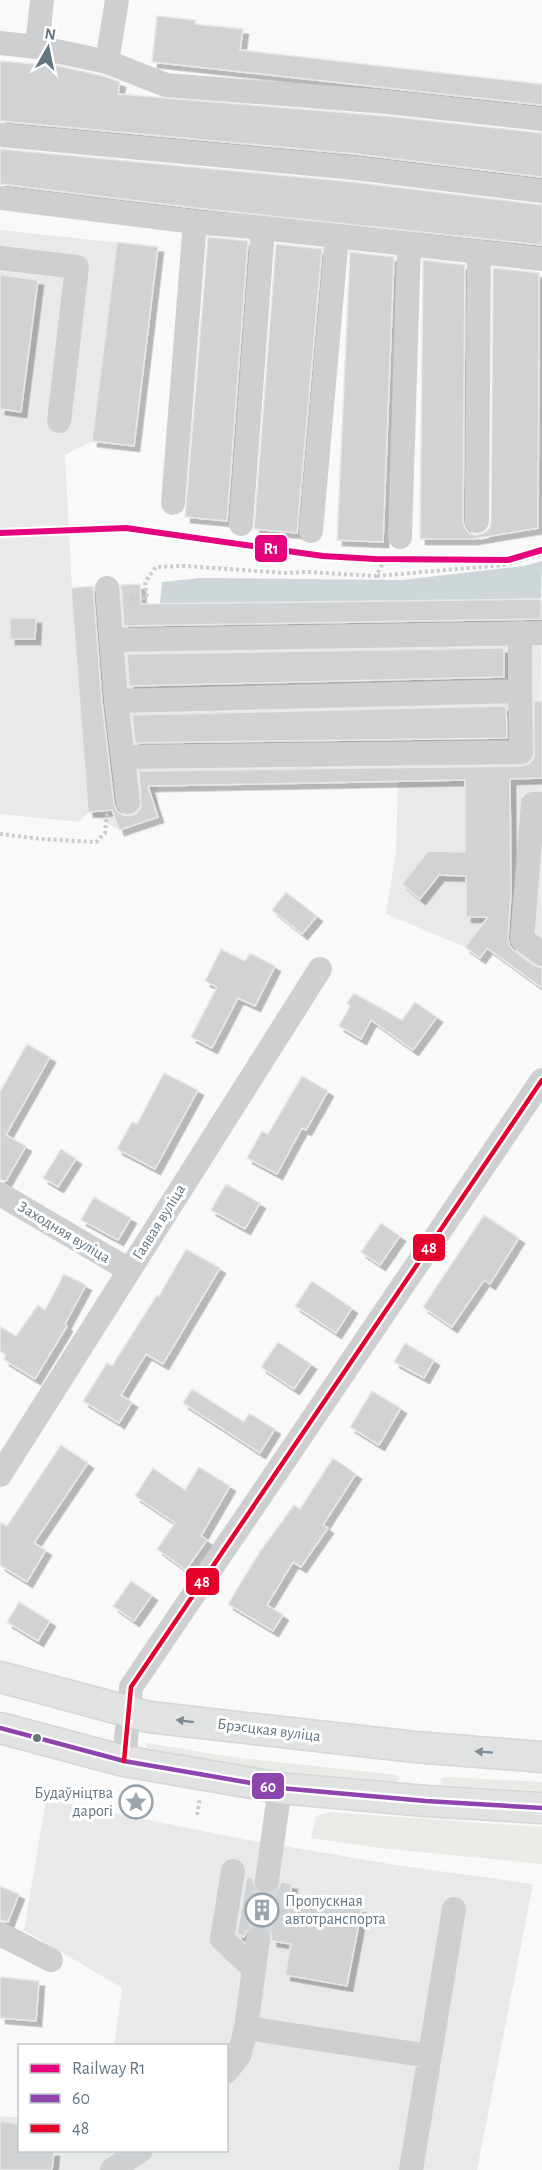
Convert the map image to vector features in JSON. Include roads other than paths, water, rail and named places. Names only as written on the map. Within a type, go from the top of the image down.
[{"type":"main road","name":"Брэсцкая вуліца","points":[[0,1677],[149,1716],[415,1747],[542,1757]]},
{"type":"main road","points":[[0,1728],[124,1761],[280,1788],[426,1801],[542,1808]]},
{"type":"street","points":[[37,47],[42,0]]},
{"type":"street","points":[[107,62],[117,0]]},
{"type":"street","points":[[0,43],[37,47],[107,62],[166,84],[387,102],[542,119]]},
{"type":"street","points":[[0,135],[355,168],[542,191]]},
{"type":"street","points":[[0,198],[542,260]]},
{"type":"street","points":[[173,503],[195,222]]},
{"type":"street","points":[[241,524],[263,228]]},
{"type":"street","points":[[311,531],[337,236]]},
{"type":"street","points":[[400,537],[409,244]]},
{"type":"street","points":[[477,521],[479,252]]},
{"type":"street","points":[[0,258],[77,267],[59,421]]},
{"type":"street","points":[[108,595],[116,701],[128,802]]},
{"type":"street","points":[[113,640],[531,633],[520,691],[521,752],[123,757]]},
{"type":"street","points":[[116,701],[520,691]]},
{"type":"street","points":[[542,804],[532,804],[522,939],[542,954]]},
{"type":"street","name":"Гаявая вуліца","points":[[0,1475],[320,969]]},
{"type":"street","points":[[124,1761],[131,1687],[542,1080]]},
{"type":"street","name":"Заходняя вуліца","points":[[0,1194],[129,1270]]},
{"type":"street","points":[[267,1880],[280,1788]]},
{"type":"street","points":[[233,1871],[222,1939],[254,1969]]},
{"type":"street","points":[[411,2170],[454,1910]]},
{"type":"street","points":[[0,1934],[51,1960]]},
{"type":"street","points":[[228,2070],[239,2056],[246,2028],[258,1939]]},
{"type":"street","points":[[246,2028],[429,2056]]},
{"type":"street","points":[[112,2170],[139,2152]]},
{"type":"tunnel","points":[[258,1939],[267,1880]]},
{"type":"rail line","name":"R1","points":[[0,533],[126,528],[323,556],[375,559],[508,560],[542,550]]},
{"type":"place","name":"Будаўніцтва дарогі","points":[[136,1802]]},
{"type":"place","name":"Пропускная автотранспорта","points":[[262,1910]]}]
